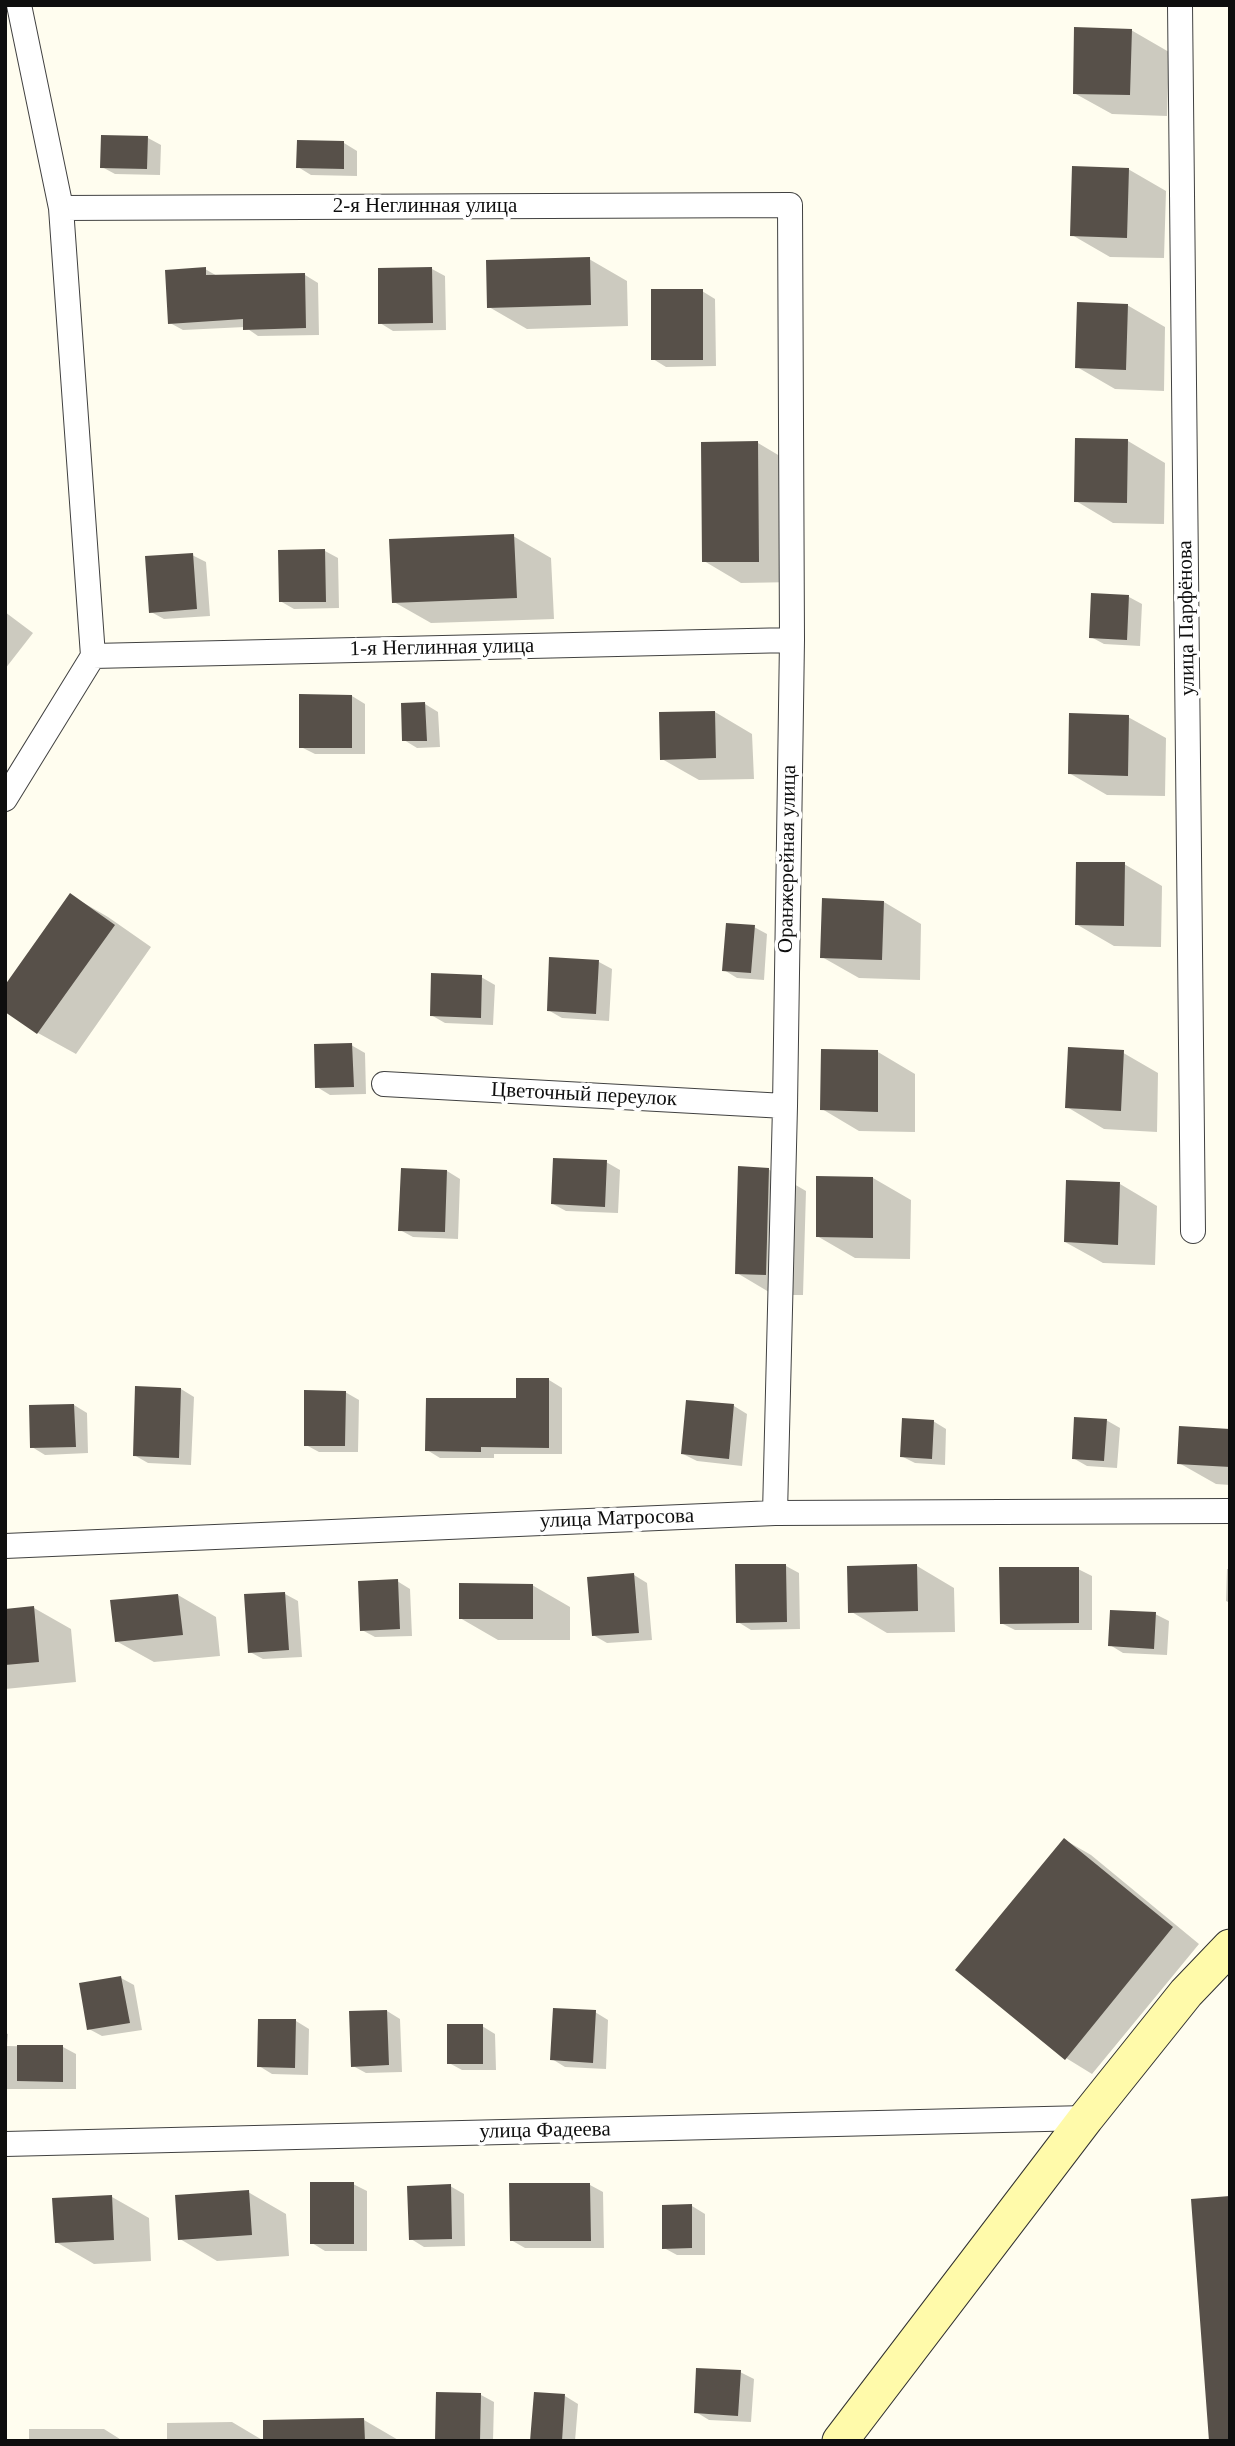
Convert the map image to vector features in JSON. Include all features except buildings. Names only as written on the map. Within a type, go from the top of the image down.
[{"type":"main road","points":[[840,2441],[1086,2118],[1186,1993],[1230,1947]]},
{"type":"street","points":[[5,799],[93,656],[61,208],[19,5]]},
{"type":"street","name":"улица Парфёнова","points":[[1180,5],[1193,1231]]},
{"type":"street","name":"2-я Неглинная улица","points":[[61,208],[790,205]]},
{"type":"street","name":"Оранжерейная улица","points":[[775,1513],[792,640],[790,205]]},
{"type":"street","name":"1-я Неглинная улица","points":[[93,656],[792,640]]},
{"type":"street","name":"Цветочный переулок","points":[[384,1084],[785,1106]]},
{"type":"street","name":"улица Матросова","points":[[5,1545],[775,1513],[1230,1511]]},
{"type":"street","name":"улица Фадеева","points":[[5,2144],[1086,2118]]}]
